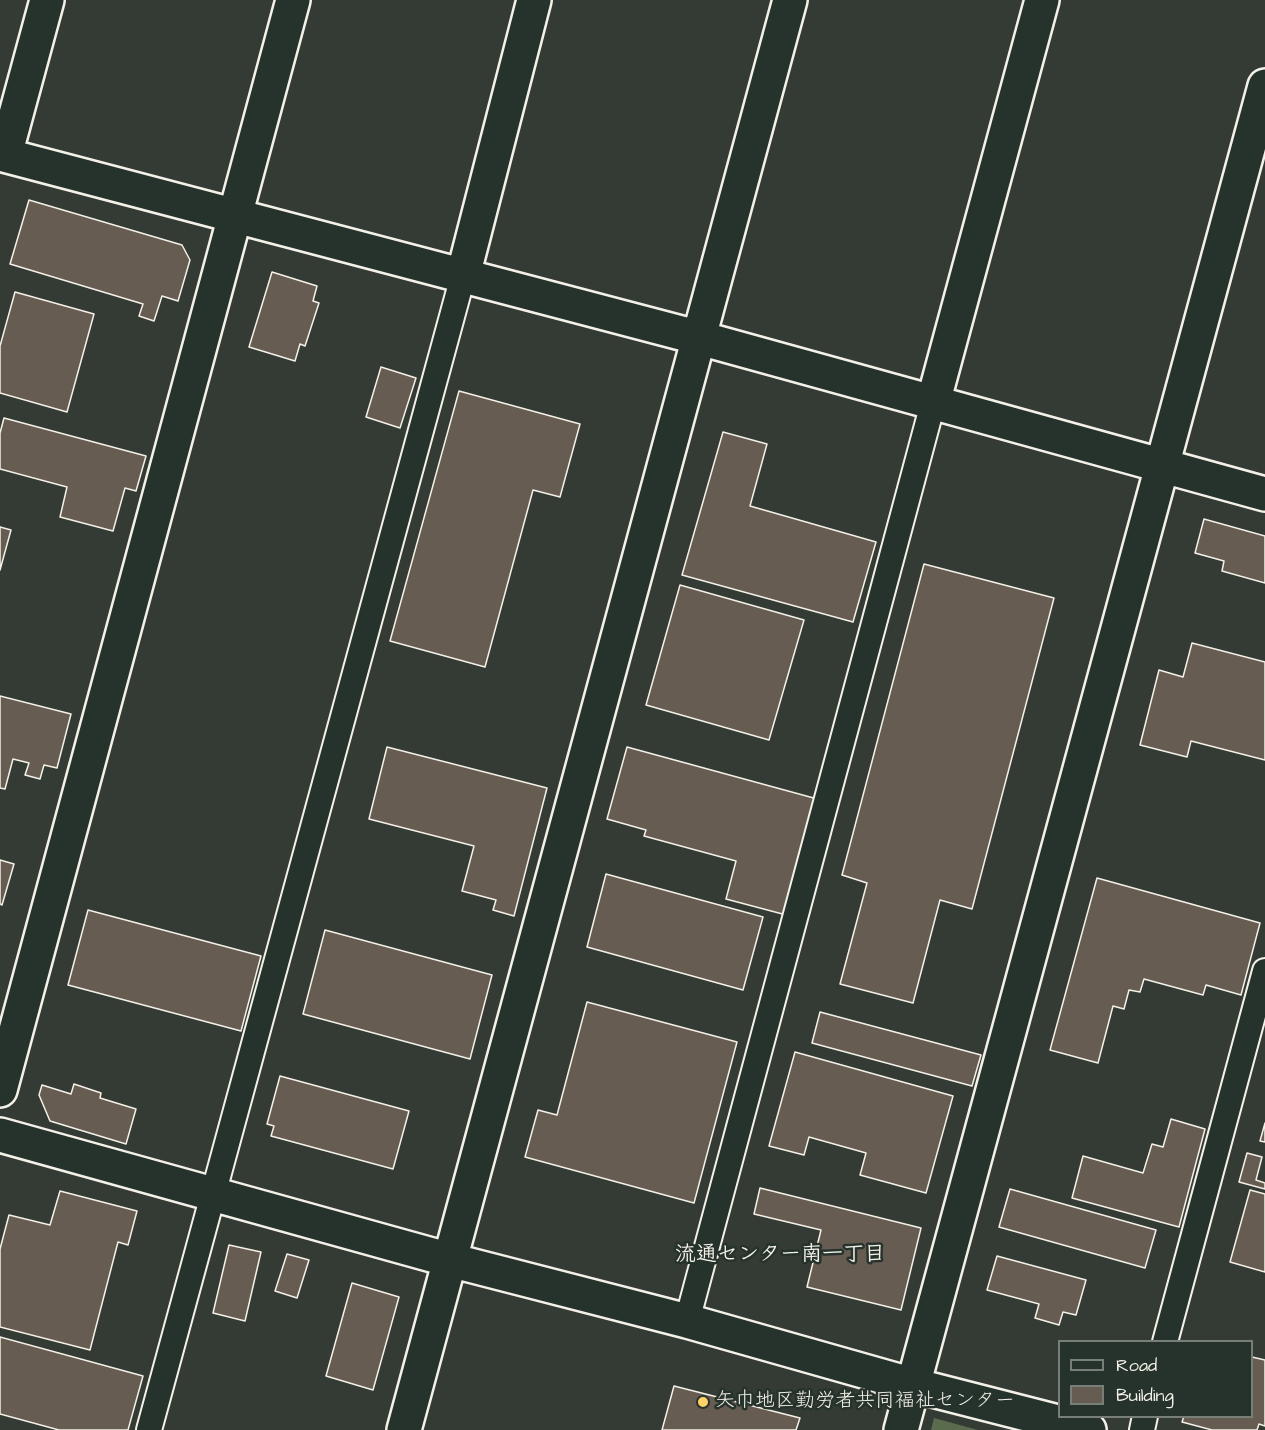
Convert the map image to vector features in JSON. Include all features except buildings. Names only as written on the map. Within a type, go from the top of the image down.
[{"type":"street","points":[[47,0],[2,161],[235,215],[700,338],[1265,494]]},
{"type":"street","points":[[0,1090],[293,0]]},
{"type":"street","points":[[149,1430],[463,276],[534,0]]},
{"type":"street","points":[[404,1430],[790,0]]},
{"type":"street","points":[[687,1321],[1042,0]]},
{"type":"street","points":[[901,1430],[1265,86]]},
{"type":"street","points":[[1165,1340],[1265,971]]},
{"type":"street","points":[[0,1135],[450,1260],[687,1321],[913,1385],[1089,1430]]},
{"type":"green space","points":[[934,1418],[978,1430],[931,1430]]},
{"type":"place","name":"矢巾地区勤労者共同福祉センター","points":[[703,1402]]},
{"type":"district","name":"流通センター南一丁目","points":[[780,1256]]}]
